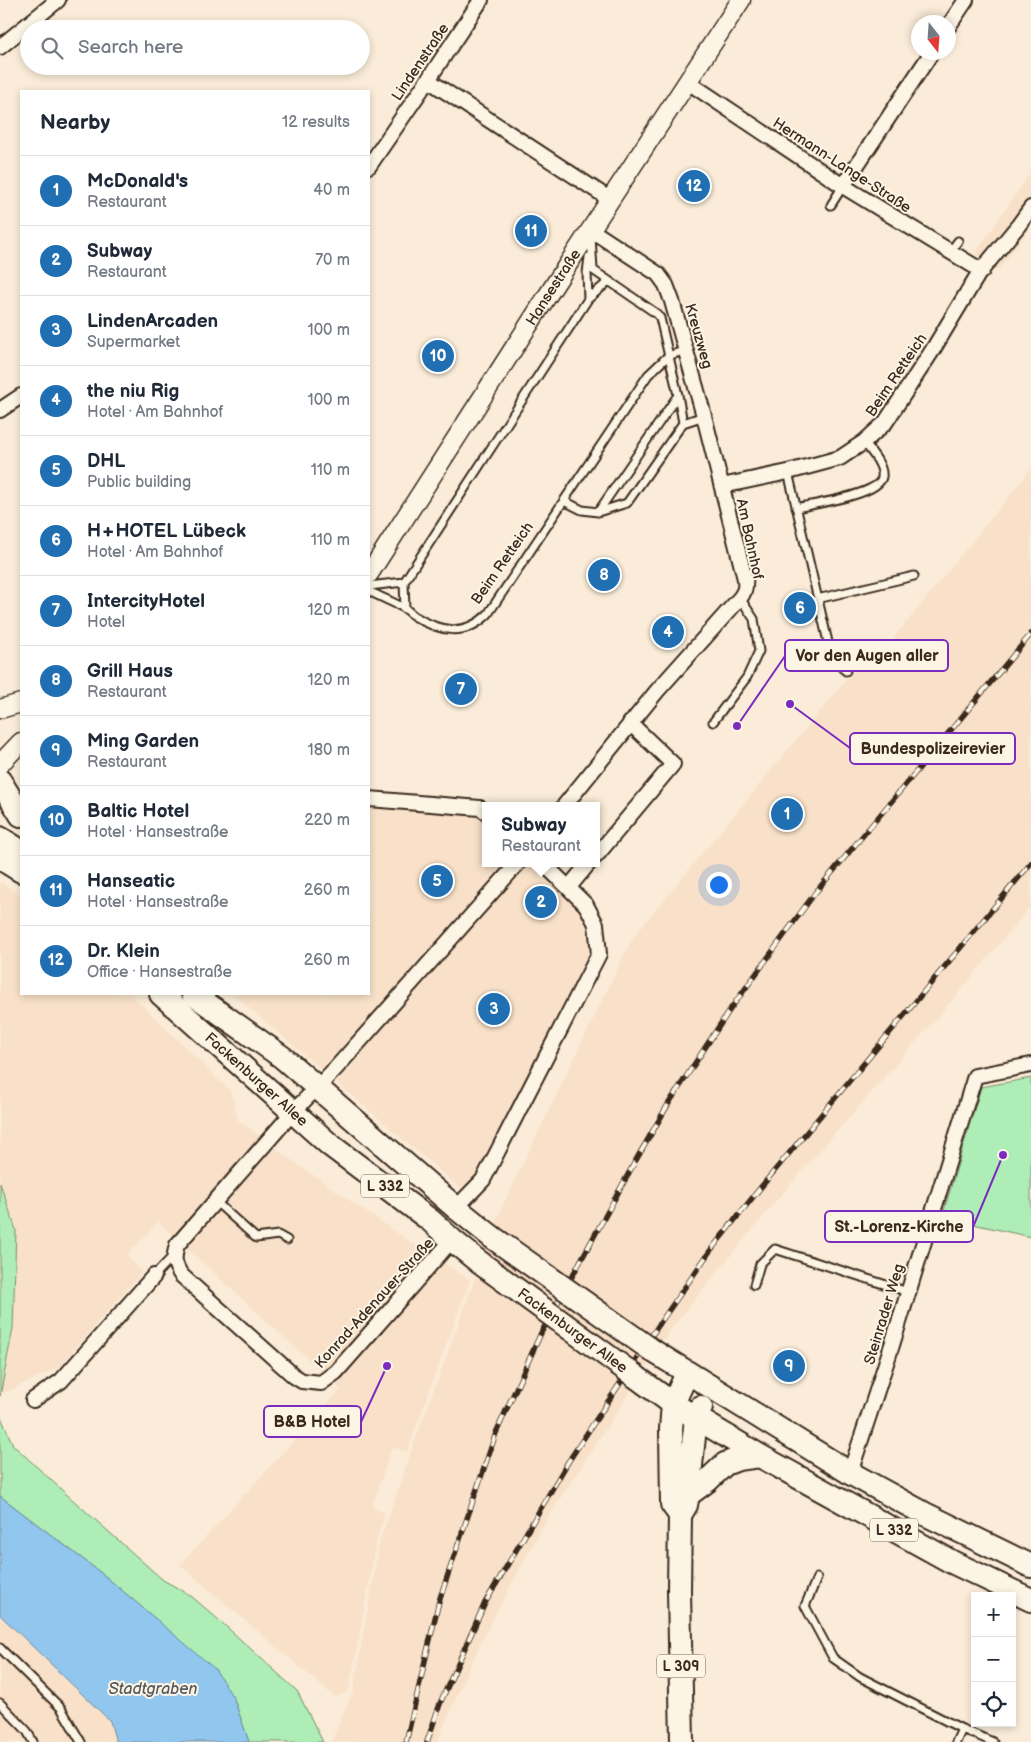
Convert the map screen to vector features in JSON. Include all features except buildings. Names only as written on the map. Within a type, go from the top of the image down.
[{"type":"main road","points":[[0,781],[20,813]]},
{"type":"main road","points":[[0,838],[20,850]]},
{"type":"main road","points":[[0,858],[20,869]]},
{"type":"main road","name":"Fackenburger Allee","points":[[162,995],[330,1145],[430,1220],[479,1262],[673,1404],[760,1456],[952,1562],[1031,1600]]},
{"type":"main road","name":"Fackenburger Allee","points":[[194,995],[282,1057],[492,1237],[653,1351],[850,1473],[925,1514],[1031,1566]]},
{"type":"main road","name":"L 309","points":[[684,1505],[672,1504],[671,1429],[673,1404],[687,1373]]},
{"type":"main road","name":"L 309","points":[[682,1742],[679,1591],[684,1505],[696,1417],[710,1388]]},
{"type":"main road","points":[[684,1505],[725,1464],[738,1459],[760,1456]]},
{"type":"street","points":[[33,20],[58,0]]},
{"type":"street","name":"Lindenstraße","points":[[370,165],[481,0]]},
{"type":"street","name":"Hansestraße","points":[[370,572],[741,0]]},
{"type":"street","points":[[956,15],[966,0]]},
{"type":"street","points":[[0,47],[20,31]]},
{"type":"street","points":[[843,186],[927,60]]},
{"type":"street","points":[[428,80],[611,200]]},
{"type":"street","name":"Hermann-Lange-Straße","points":[[688,82],[843,186],[954,246],[982,270]]},
{"type":"street","name":"Beim Retteich","points":[[722,486],[788,472],[840,458],[864,442],[885,423],[895,409],[982,270],[1031,208]]},
{"type":"street","name":"Kreuzweg","points":[[591,230],[658,274],[666,285],[686,350],[722,486]]},
{"type":"street","points":[[0,410],[20,397]]},
{"type":"street","name":"Am Bahnhof","points":[[567,802],[657,691],[744,593],[745,579],[722,486]]},
{"type":"street","points":[[0,709],[20,703]]},
{"type":"street","points":[[600,851],[673,764],[630,723]]},
{"type":"street","points":[[0,764],[20,743]]},
{"type":"street","points":[[370,799],[482,809]]},
{"type":"street","points":[[175,1250],[292,1112],[336,1068],[514,867]]},
{"type":"street","points":[[456,1208],[483,1180],[599,954],[596,924],[586,906],[548,867]]},
{"type":"street","points":[[569,887],[586,867]]},
{"type":"street","name":"Steinrader Weg","points":[[850,1473],[975,1076],[1031,1065]]},
{"type":"street","name":"Konrad-Adenauer-Straße","points":[[175,1250],[175,1264],[181,1275],[294,1376],[302,1381],[321,1383],[336,1372],[452,1240]]},
{"type":"street","points":[[33,1400],[62,1381],[154,1276]]},
{"type":"lane","points":[[831,205],[843,186]]},
{"type":"lane","points":[[591,230],[593,270],[657,314],[660,318],[678,395],[682,423]]},
{"type":"lane","points":[[588,299],[587,273],[591,230]]},
{"type":"lane","points":[[405,609],[404,582],[588,299],[608,282]]},
{"type":"lane","points":[[668,356],[686,350]]},
{"type":"lane","name":"Beim Retteich","points":[[370,592],[405,609],[414,616],[447,630],[467,628],[481,620],[488,614],[648,375],[668,356]]},
{"type":"lane","points":[[598,512],[678,395]]},
{"type":"lane","points":[[564,501],[582,510],[598,512],[627,503],[682,423],[704,416]]},
{"type":"lane","points":[[796,508],[843,498],[871,489],[878,484],[882,477],[881,469],[864,442]]},
{"type":"lane","points":[[788,472],[832,659],[846,671]]},
{"type":"lane","points":[[817,599],[914,576]]},
{"type":"lane","points":[[370,586],[404,582]]},
{"type":"lane","name":"Am Bahnhof","points":[[713,722],[747,677],[758,651],[754,619],[740,598]]},
{"type":"lane","points":[[215,1201],[256,1238],[278,1235],[287,1240]]},
{"type":"lane","points":[[754,1285],[760,1264],[775,1249],[908,1292]]},
{"type":"lane","points":[[154,1276],[175,1250]]},
{"type":"lane","points":[[817,1578],[805,1606],[834,1658],[860,1677],[962,1729],[993,1742]]},
{"type":"lane","points":[[0,1648],[61,1708],[81,1742]]},
{"type":"lane","points":[[0,1703],[27,1730],[33,1742]]},
{"type":"lane","points":[[956,1742],[962,1729]]},
{"type":"shaded area","points":[[1031,172],[1031,226],[999,269],[975,254]]},
{"type":"shaded area","points":[[1031,469],[1031,906],[955,997],[774,1203],[670,1330],[545,1522],[481,1641],[437,1742],[331,1742],[353,1692],[380,1541],[501,1209],[633,937],[865,657],[880,655]]},
{"type":"shaded area","points":[[370,799],[482,813],[482,867],[547,867],[586,905],[599,954],[486,1187],[467,1194],[234,995],[370,995]]},
{"type":"shaded area","points":[[0,882],[20,895],[20,995],[132,995],[230,1091],[238,1120],[287,1157],[410,1242],[470,1280],[407,1452],[392,1447],[372,1507],[385,1513],[377,1538],[349,1691],[335,1697],[180,1565],[341,1389],[158,1222],[127,1255],[142,1272],[59,1367],[0,1395],[13,1328],[16,1230],[0,1183]]},
{"type":"shaded area","points":[[0,1615],[110,1721],[116,1742],[0,1742]]},
{"type":"green space","points":[[1031,1078],[1031,1237],[942,1217],[981,1087]]},
{"type":"green space","points":[[0,1183],[16,1230],[13,1328],[0,1396]]},
{"type":"green space","points":[[0,1415],[13,1445],[163,1580],[190,1595],[297,1691],[323,1742],[249,1742],[234,1699],[214,1669],[105,1576],[0,1496]]},
{"type":"water","name":"Stadtgraben","points":[[0,1496],[105,1576],[215,1669],[234,1699],[249,1742],[116,1742],[110,1721],[0,1615]]},
{"type":"railway","points":[[406,1742],[439,1601],[496,1433],[541,1333],[636,1160],[669,1103],[729,1011],[815,893],[1031,634]]},
{"type":"railway","points":[[427,1742],[441,1701],[485,1603],[568,1462],[660,1323],[710,1251],[761,1187],[1031,863]]},
{"type":"place","name":"Dr. Klein","points":[[694,186]]},
{"type":"place","name":"Hanseatic","points":[[531,231]]},
{"type":"place","name":"Baltic Hotel","points":[[438,356]]},
{"type":"place","name":"Grill Haus","points":[[604,575]]},
{"type":"place","name":"H+HOTEL Lübeck","points":[[800,608]]},
{"type":"place","name":"the niu Rig","points":[[668,632]]},
{"type":"place","name":"IntercityHotel","points":[[461,689]]},
{"type":"place","name":"Bundespolizeirevier","points":[[790,704]]},
{"type":"place","name":"Vor den Augen aller","points":[[737,726]]},
{"type":"place","name":"McDonald's","points":[[787,814]]},
{"type":"place","name":"DHL","points":[[437,881]]},
{"type":"place","name":"Subway","points":[[541,902]]},
{"type":"place","name":"LindenArcaden","points":[[494,1009]]},
{"type":"place","name":"St.-Lorenz-Kirche","points":[[1003,1155]]},
{"type":"place","name":"B&B Hotel","points":[[387,1366]]},
{"type":"place","name":"Ming Garden","points":[[789,1366]]}]
